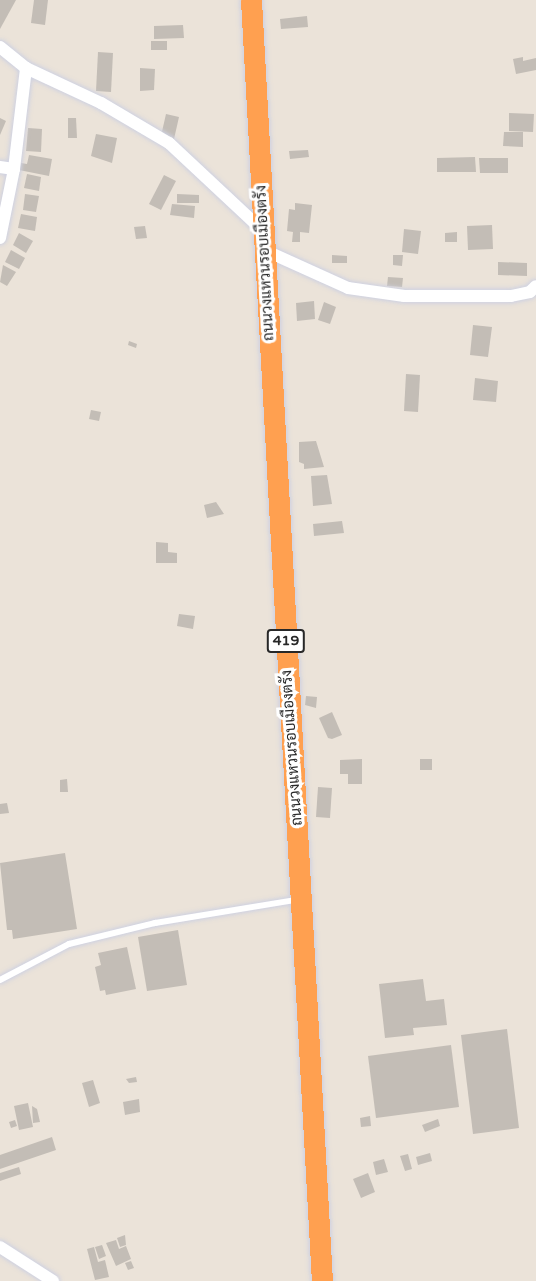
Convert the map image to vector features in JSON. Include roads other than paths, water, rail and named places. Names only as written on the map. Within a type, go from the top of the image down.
[{"type":"highway","name":"ถนนวงแหวนรอบเมืองตรัง","points":[[251,0],[263,240],[303,899],[322,1281]]},
{"type":"street","points":[[0,47],[26,68],[101,103],[169,142],[263,240],[348,288],[404,296],[511,296],[530,292],[536,286]]},
{"type":"street","points":[[0,238],[14,169],[26,68]]},
{"type":"street","points":[[0,167],[14,169]]},
{"type":"street","points":[[1,1251],[53,1281]]},
{"type":"lane","points":[[0,980],[69,944],[155,923],[303,899]]}]
